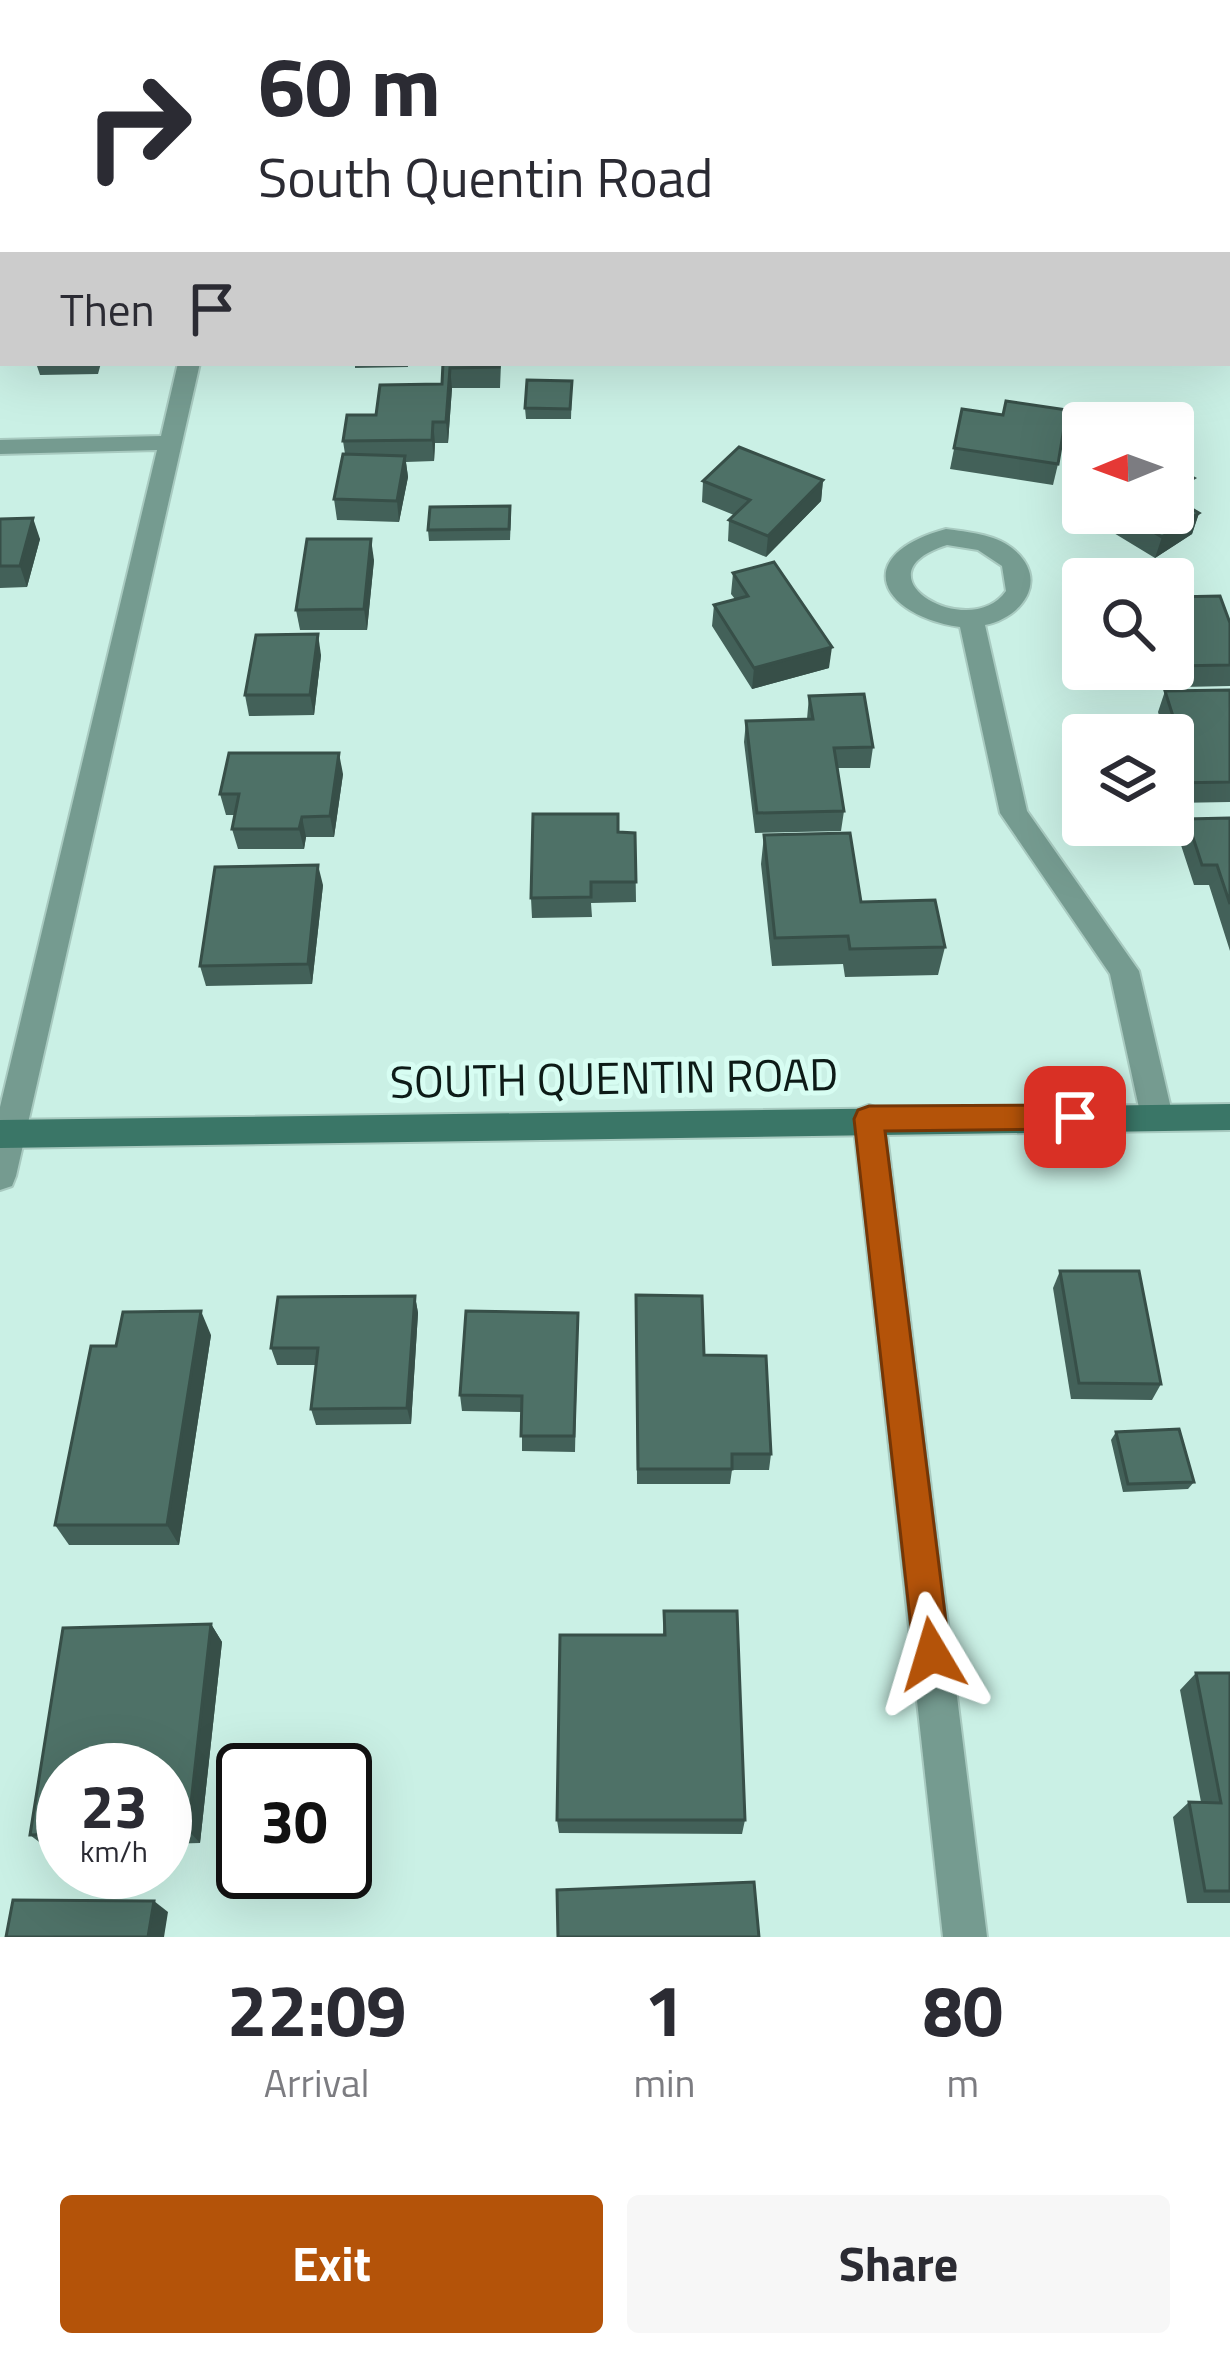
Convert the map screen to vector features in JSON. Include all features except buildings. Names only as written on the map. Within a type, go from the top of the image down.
[{"type":"main road","name":"SOUTH QUENTIN ROAD","points":[[5,1134],[1230,1117]]},
{"type":"street","points":[[0,1176],[5,1134],[188,366]]},
{"type":"street","points":[[0,447],[169,443]]},
{"type":"street","points":[[946,537],[993,547],[1011,560],[1020,574],[1021,591],[1012,605],[971,620],[934,613],[905,596],[896,580],[896,564],[907,551],[946,537]]},
{"type":"street","points":[[971,620],[1014,813],[1124,971],[1157,1117]]},
{"type":"street","points":[[869,1119],[965,1937]]},
{"type":"route","points":[[932,1654],[869,1119],[1075,1117]]}]
